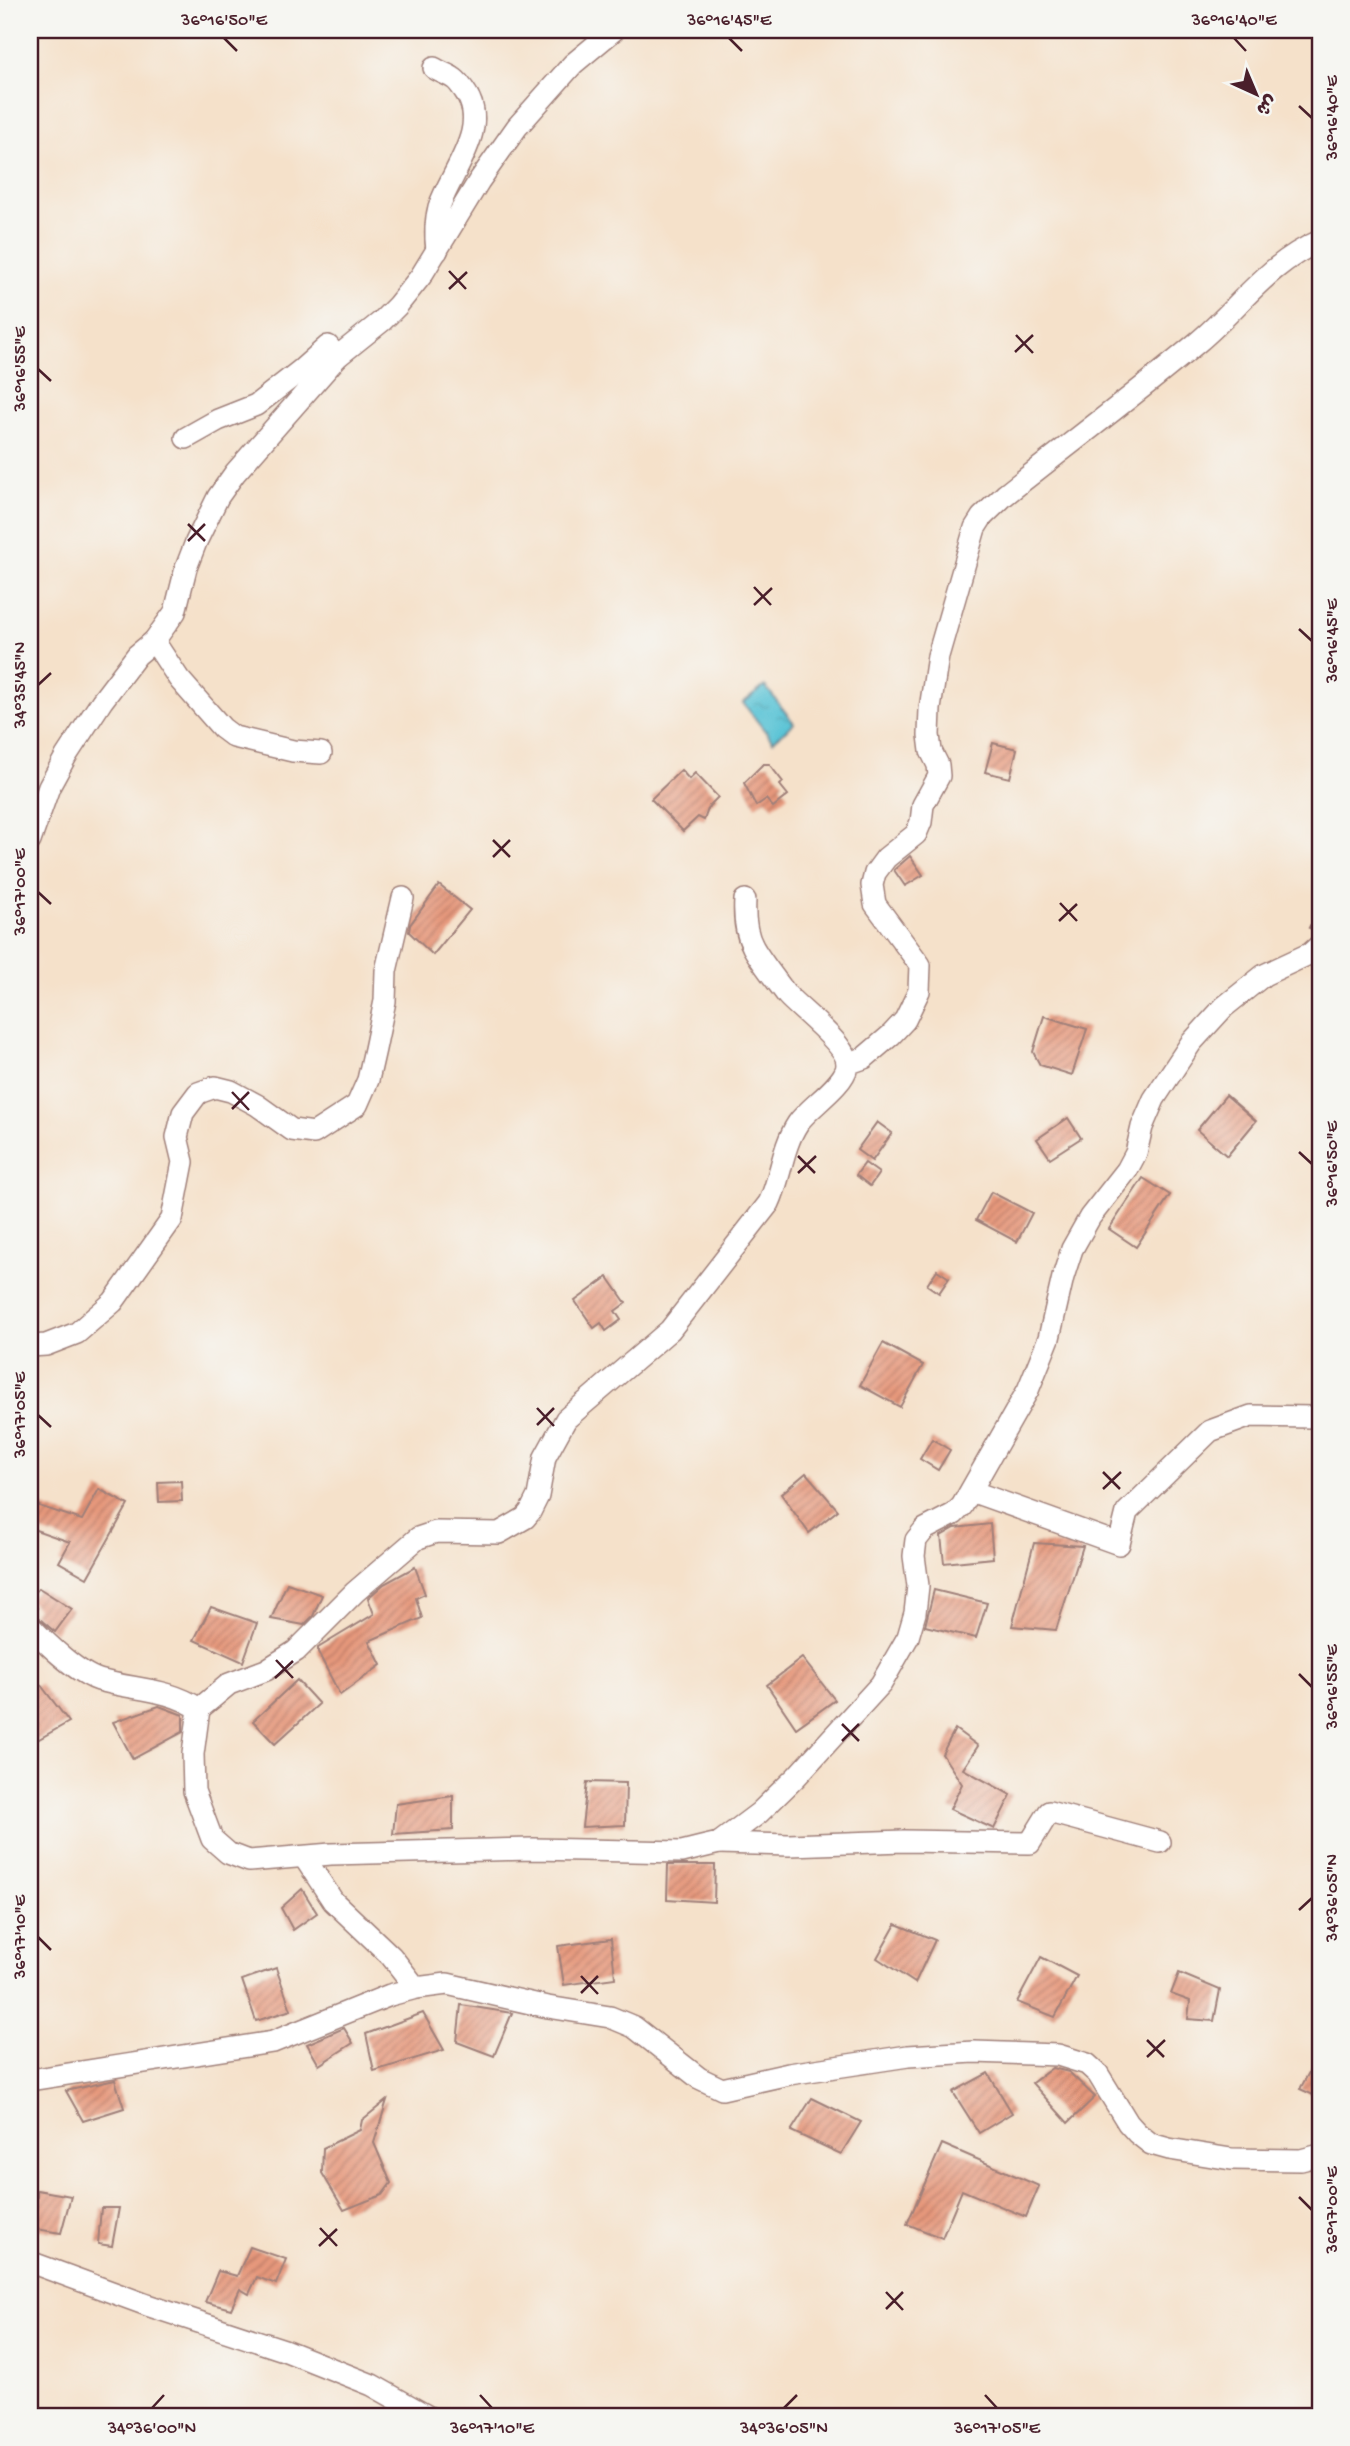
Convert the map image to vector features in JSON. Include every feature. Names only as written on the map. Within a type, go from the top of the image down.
[{"type":"street","points":[[30,841],[40,810],[66,756],[102,701],[137,655],[154,641],[176,612],[186,568],[218,497],[235,473],[337,357],[397,306],[421,276],[479,181],[517,127],[573,64],[614,30]]},
{"type":"street","points":[[434,68],[455,78],[473,104],[475,122],[472,135],[439,206],[435,236],[437,250]]},
{"type":"street","points":[[847,1064],[864,1058],[891,1035],[905,1020],[919,991],[920,965],[875,904],[872,885],[875,873],[886,858],[916,834],[923,805],[939,776],[930,743],[933,678],[978,522],[1005,495],[1198,342],[1258,282],[1290,258],[1320,241]]},
{"type":"street","points":[[186,438],[218,419],[256,405],[328,346],[337,357]]},
{"type":"street","points":[[154,641],[179,680],[222,728],[234,737],[293,751],[321,752]]},
{"type":"street","points":[[30,1346],[46,1345],[77,1333],[113,1302],[165,1230],[172,1219],[183,1162],[177,1137],[183,1114],[198,1093],[215,1087],[231,1091],[292,1130],[314,1133],[357,1105],[368,1080],[373,1059],[385,1001],[386,971],[403,898]]},
{"type":"street","points":[[745,900],[744,919],[754,949],[788,995],[839,1047],[847,1064],[846,1070],[798,1123],[769,1203],[681,1316],[659,1340],[566,1419],[545,1457],[538,1496],[525,1518],[499,1533],[436,1532],[418,1538],[355,1592],[296,1651],[266,1670],[229,1684],[199,1709],[193,1754],[194,1791],[212,1839],[228,1853],[248,1861],[331,1853],[533,1849],[682,1852],[719,1843],[1030,1843],[1049,1812],[1160,1842]]},
{"type":"street","points":[[719,1843],[759,1812],[796,1777],[881,1684],[902,1648],[915,1613],[918,1586],[914,1556],[916,1540],[925,1529],[954,1514],[971,1491],[1028,1390],[1042,1361],[1072,1249],[1090,1217],[1128,1170],[1154,1099],[1192,1044],[1224,1007],[1264,975],[1311,953],[1320,945]]},
{"type":"street","points":[[971,1491],[1119,1544],[1127,1512],[1210,1431],[1251,1416],[1313,1417],[1320,1413]]},
{"type":"street","points":[[30,1626],[44,1641],[96,1679],[176,1696],[199,1709]]},
{"type":"street","points":[[304,1857],[332,1901],[390,1956],[416,1988]]},
{"type":"street","points":[[30,2080],[273,2042],[360,2006],[416,1988],[447,1984],[538,2005],[610,2017],[634,2027],[699,2078],[722,2089],[789,2074],[908,2056],[974,2052],[1059,2055],[1087,2064],[1098,2074],[1128,2123],[1151,2144],[1231,2159],[1301,2160],[1320,2155]]},
{"type":"street","points":[[30,2262],[147,2305],[284,2350],[372,2385],[427,2416]]},
{"type":"water","points":[[765,686],[794,723],[773,741],[743,703]]},
{"type":"building","points":[[993,743],[1017,749],[1010,778],[985,772]]},
{"type":"building","points":[[763,764],[769,764],[783,782],[780,785],[788,795],[773,807],[766,799],[756,806],[744,783]]},
{"type":"building","points":[[681,770],[689,779],[695,773],[718,797],[709,806],[704,820],[698,817],[683,831],[651,799]]},
{"type":"building","points":[[910,856],[923,875],[905,886],[894,870]]},
{"type":"building","points":[[439,885],[470,910],[433,955],[409,932],[410,925]]},
{"type":"building","points":[[1044,1016],[1087,1029],[1072,1075],[1040,1065],[1033,1052]]},
{"type":"building","points":[[1226,1095],[1256,1121],[1227,1156],[1197,1130]]},
{"type":"building","points":[[1068,1118],[1081,1138],[1050,1158],[1037,1139]]},
{"type":"building","points":[[877,1122],[892,1133],[872,1161],[857,1150]]},
{"type":"building","points":[[865,1163],[879,1173],[870,1186],[856,1175]]},
{"type":"building","points":[[1143,1178],[1170,1195],[1136,1247],[1109,1229]]},
{"type":"building","points":[[991,1192],[1032,1213],[1017,1242],[976,1220]]},
{"type":"building","points":[[937,1270],[949,1278],[939,1293],[927,1285]]},
{"type":"building","points":[[608,1277],[626,1303],[615,1311],[621,1320],[606,1331],[601,1323],[594,1328],[575,1301]]},
{"type":"building","points":[[883,1343],[923,1365],[900,1407],[860,1385]]},
{"type":"building","points":[[932,1439],[950,1450],[938,1470],[920,1459]]},
{"type":"building","points":[[806,1473],[838,1510],[809,1533],[781,1494]]},
{"type":"building","points":[[181,1481],[182,1501],[159,1502],[158,1482]]},
{"type":"building","points":[[99,1489],[128,1505],[87,1578],[59,1562],[70,1542],[30,1528],[30,1515],[33,1504],[82,1520]]},
{"type":"building","points":[[990,1524],[993,1558],[944,1563],[941,1536],[955,1528]]},
{"type":"building","points":[[1034,1543],[1083,1546],[1056,1630],[1012,1626]]},
{"type":"building","points":[[415,1567],[425,1594],[416,1598],[422,1618],[369,1641],[381,1665],[340,1695],[318,1648],[374,1614],[368,1598],[384,1584]]},
{"type":"building","points":[[287,1583],[322,1595],[313,1616],[304,1625],[271,1619]]},
{"type":"building","points":[[39,1588],[72,1609],[55,1632],[33,1613],[37,1608],[30,1598]]},
{"type":"building","points":[[934,1590],[987,1603],[976,1638],[925,1626]]},
{"type":"building","points":[[211,1607],[257,1623],[243,1662],[194,1640]]},
{"type":"building","points":[[802,1658],[835,1700],[796,1728],[767,1685]]},
{"type":"building","points":[[297,1680],[319,1704],[275,1744],[253,1721]]},
{"type":"building","points":[[40,1684],[69,1722],[30,1744],[30,1689]]},
{"type":"building","points":[[159,1706],[183,1715],[183,1732],[133,1759],[113,1722]]},
{"type":"building","points":[[955,1729],[978,1746],[963,1769],[1011,1795],[994,1829],[950,1809],[962,1784],[942,1754]]},
{"type":"building","points":[[587,1782],[626,1783],[625,1825],[582,1827]]},
{"type":"building","points":[[453,1796],[453,1830],[393,1834],[396,1804]]},
{"type":"building","points":[[668,1865],[715,1865],[714,1902],[667,1899]]},
{"type":"building","points":[[302,1889],[317,1913],[293,1930],[281,1908]]},
{"type":"building","points":[[896,1924],[935,1940],[915,1983],[877,1958]]},
{"type":"building","points":[[611,1939],[615,1978],[564,1985],[558,1946]]},
{"type":"building","points":[[1041,1957],[1077,1976],[1055,2017],[1017,2002]]},
{"type":"building","points":[[276,1968],[291,2010],[256,2021],[242,1980]]},
{"type":"building","points":[[1179,1973],[1220,1990],[1214,2021],[1188,2019],[1190,2001],[1171,1994]]},
{"type":"building","points":[[461,2005],[512,2013],[494,2056],[457,2042]]},
{"type":"building","points":[[423,2013],[444,2050],[374,2071],[366,2034]]},
{"type":"building","points":[[344,2028],[353,2043],[319,2065],[307,2044]]},
{"type":"building","points":[[1320,2052],[1320,2098],[1300,2089]]},
{"type":"building","points":[[1052,2068],[1069,2072],[1095,2097],[1068,2123],[1032,2083]]},
{"type":"building","points":[[988,2073],[1012,2113],[979,2133],[953,2092]]},
{"type":"building","points":[[115,2080],[124,2108],[83,2121],[66,2091]]},
{"type":"building","points":[[812,2098],[861,2122],[841,2154],[791,2131]]},
{"type":"building","points":[[387,2100],[374,2143],[391,2183],[382,2195],[344,2210],[322,2173],[323,2148],[360,2130],[362,2120]]},
{"type":"building","points":[[942,2144],[1039,2186],[1026,2217],[962,2190],[942,2238],[907,2224]]},
{"type":"building","points":[[37,2190],[71,2196],[61,2233],[36,2229]]},
{"type":"building","points":[[101,2208],[119,2208],[112,2246],[98,2244]]},
{"type":"building","points":[[250,2247],[286,2259],[276,2284],[257,2277],[249,2294],[240,2289],[231,2309],[205,2302],[218,2271],[237,2276]]}]
